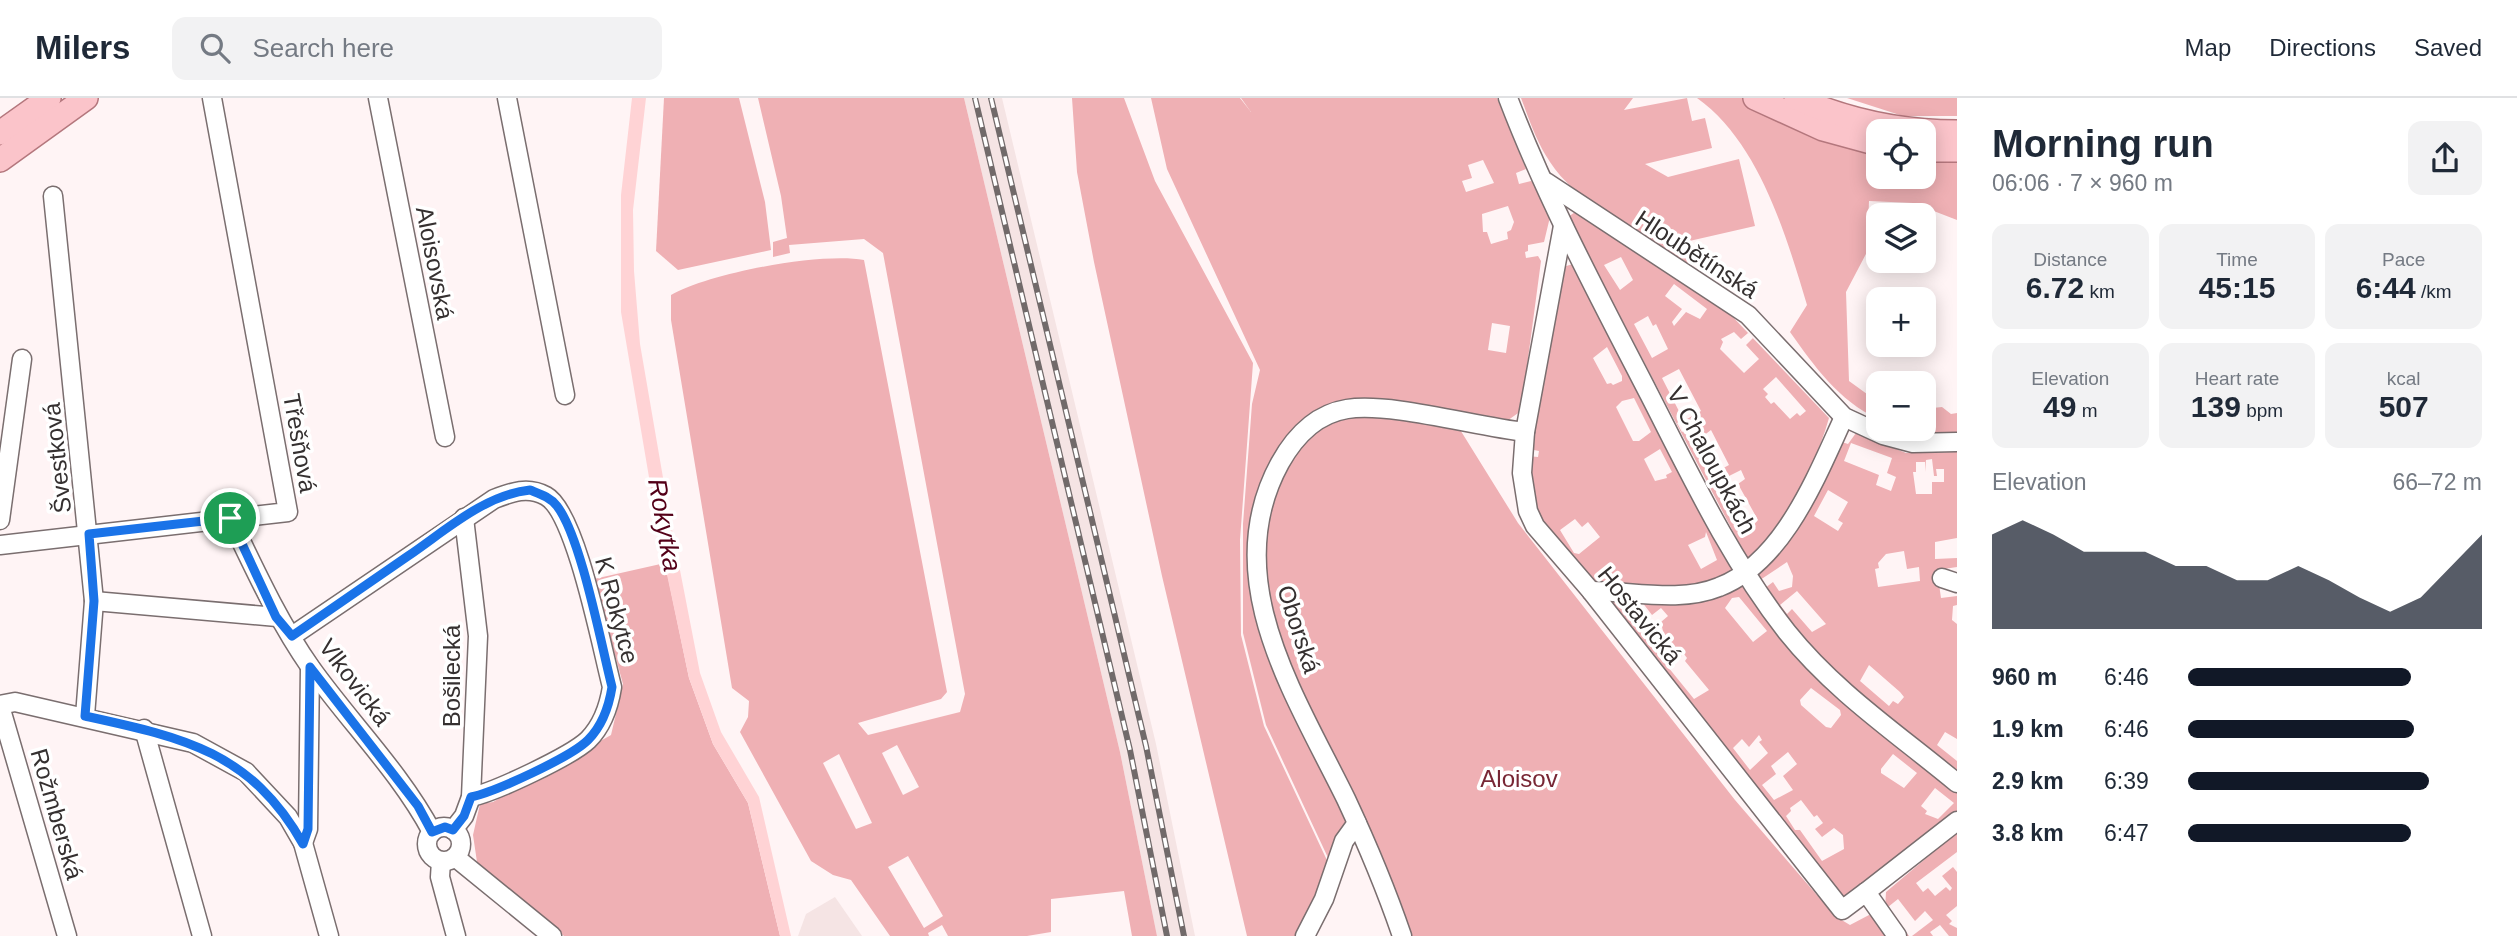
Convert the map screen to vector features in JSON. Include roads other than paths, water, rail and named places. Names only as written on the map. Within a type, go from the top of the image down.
[{"type":"main road","points":[[0,134],[49,98]]},
{"type":"main road","points":[[0,160],[86,98]]},
{"type":"main road","points":[[1755,98],[1823,129],[1866,141]]},
{"type":"main road","points":[[1796,98],[1842,116],[1875,125],[1957,132]]},
{"type":"main road","points":[[1936,149],[1957,150]]},
{"type":"street","name":"Třešňová","points":[[0,545],[288,512],[212,98]]},
{"type":"street","name":"Aloisovská","points":[[378,98],[445,437]]},
{"type":"street","points":[[507,98],[565,395]]},
{"type":"street","name":"V Chaloupkách","points":[[1508,98],[1563,226],[1723,537],[1745,572],[1787,632],[1827,676],[1866,712],[1957,783]]},
{"type":"street","name":"Hloubětínská","points":[[1546,182],[1748,315],[1844,417],[1883,435],[1913,443],[1957,442]]},
{"type":"street","name":"Švestková","points":[[53,196],[94,601],[85,716]]},
{"type":"street","name":"Hostavická","points":[[1563,226],[1525,432],[1521,473],[1528,511],[1541,533],[1591,591],[1842,910],[1866,892]]},
{"type":"street","points":[[0,520],[22,359]]},
{"type":"street","name":"Oborská","points":[[1402,936],[1357,823],[1280,663],[1259,603],[1256,543],[1265,489],[1303,429],[1327,414],[1348,408],[1376,408],[1525,432]]},
{"type":"street","points":[[1591,591],[1661,595],[1694,592],[1719,587],[1745,572],[1779,539],[1799,509],[1844,417]]},
{"type":"street","name":"K Rokytce","points":[[292,636],[464,517],[513,492],[530,490],[547,496],[557,506],[574,541],[612,687],[610,706],[587,741],[494,792],[471,797]]},
{"type":"street","name":"Bošilecká","points":[[453,830],[464,816],[471,797],[478,636],[464,517]]},
{"type":"street","name":"Vlkovická","points":[[230,518],[276,617],[292,636],[310,667],[418,806],[432,832]]},
{"type":"street","points":[[94,601],[276,617]]},
{"type":"street","points":[[303,844],[308,829],[310,667]]},
{"type":"street","points":[[0,705],[15,702],[144,729],[193,743],[246,772],[288,817],[303,844],[329,936]]},
{"type":"street","name":"Rožmberská","points":[[0,705],[67,936]]},
{"type":"street","points":[[144,729],[202,936]]},
{"type":"street","points":[[1897,936],[1866,892],[1957,821]]},
{"type":"street","points":[[1305,936],[1324,900],[1344,841],[1357,823]]},
{"type":"street","points":[[456,936],[440,877],[448,859],[461,845],[453,830],[445,827],[432,832],[427,847],[430,854],[448,859],[552,936]]},
{"type":"water","name":"Rokytka","points":[[632,98],[646,98],[633,210],[634,271],[640,344],[671,524],[700,673],[721,732],[759,797],[791,936],[780,936],[748,803],[713,744],[689,678],[660,542],[621,312],[621,195]]},
{"type":"railway","points":[[975,98],[1130,750],[1167,936]]},
{"type":"railway","points":[[991,98],[1146,746],[1184,936]]},
{"type":"park label","name":"Aloisov","points":[[1519,778]]}]
